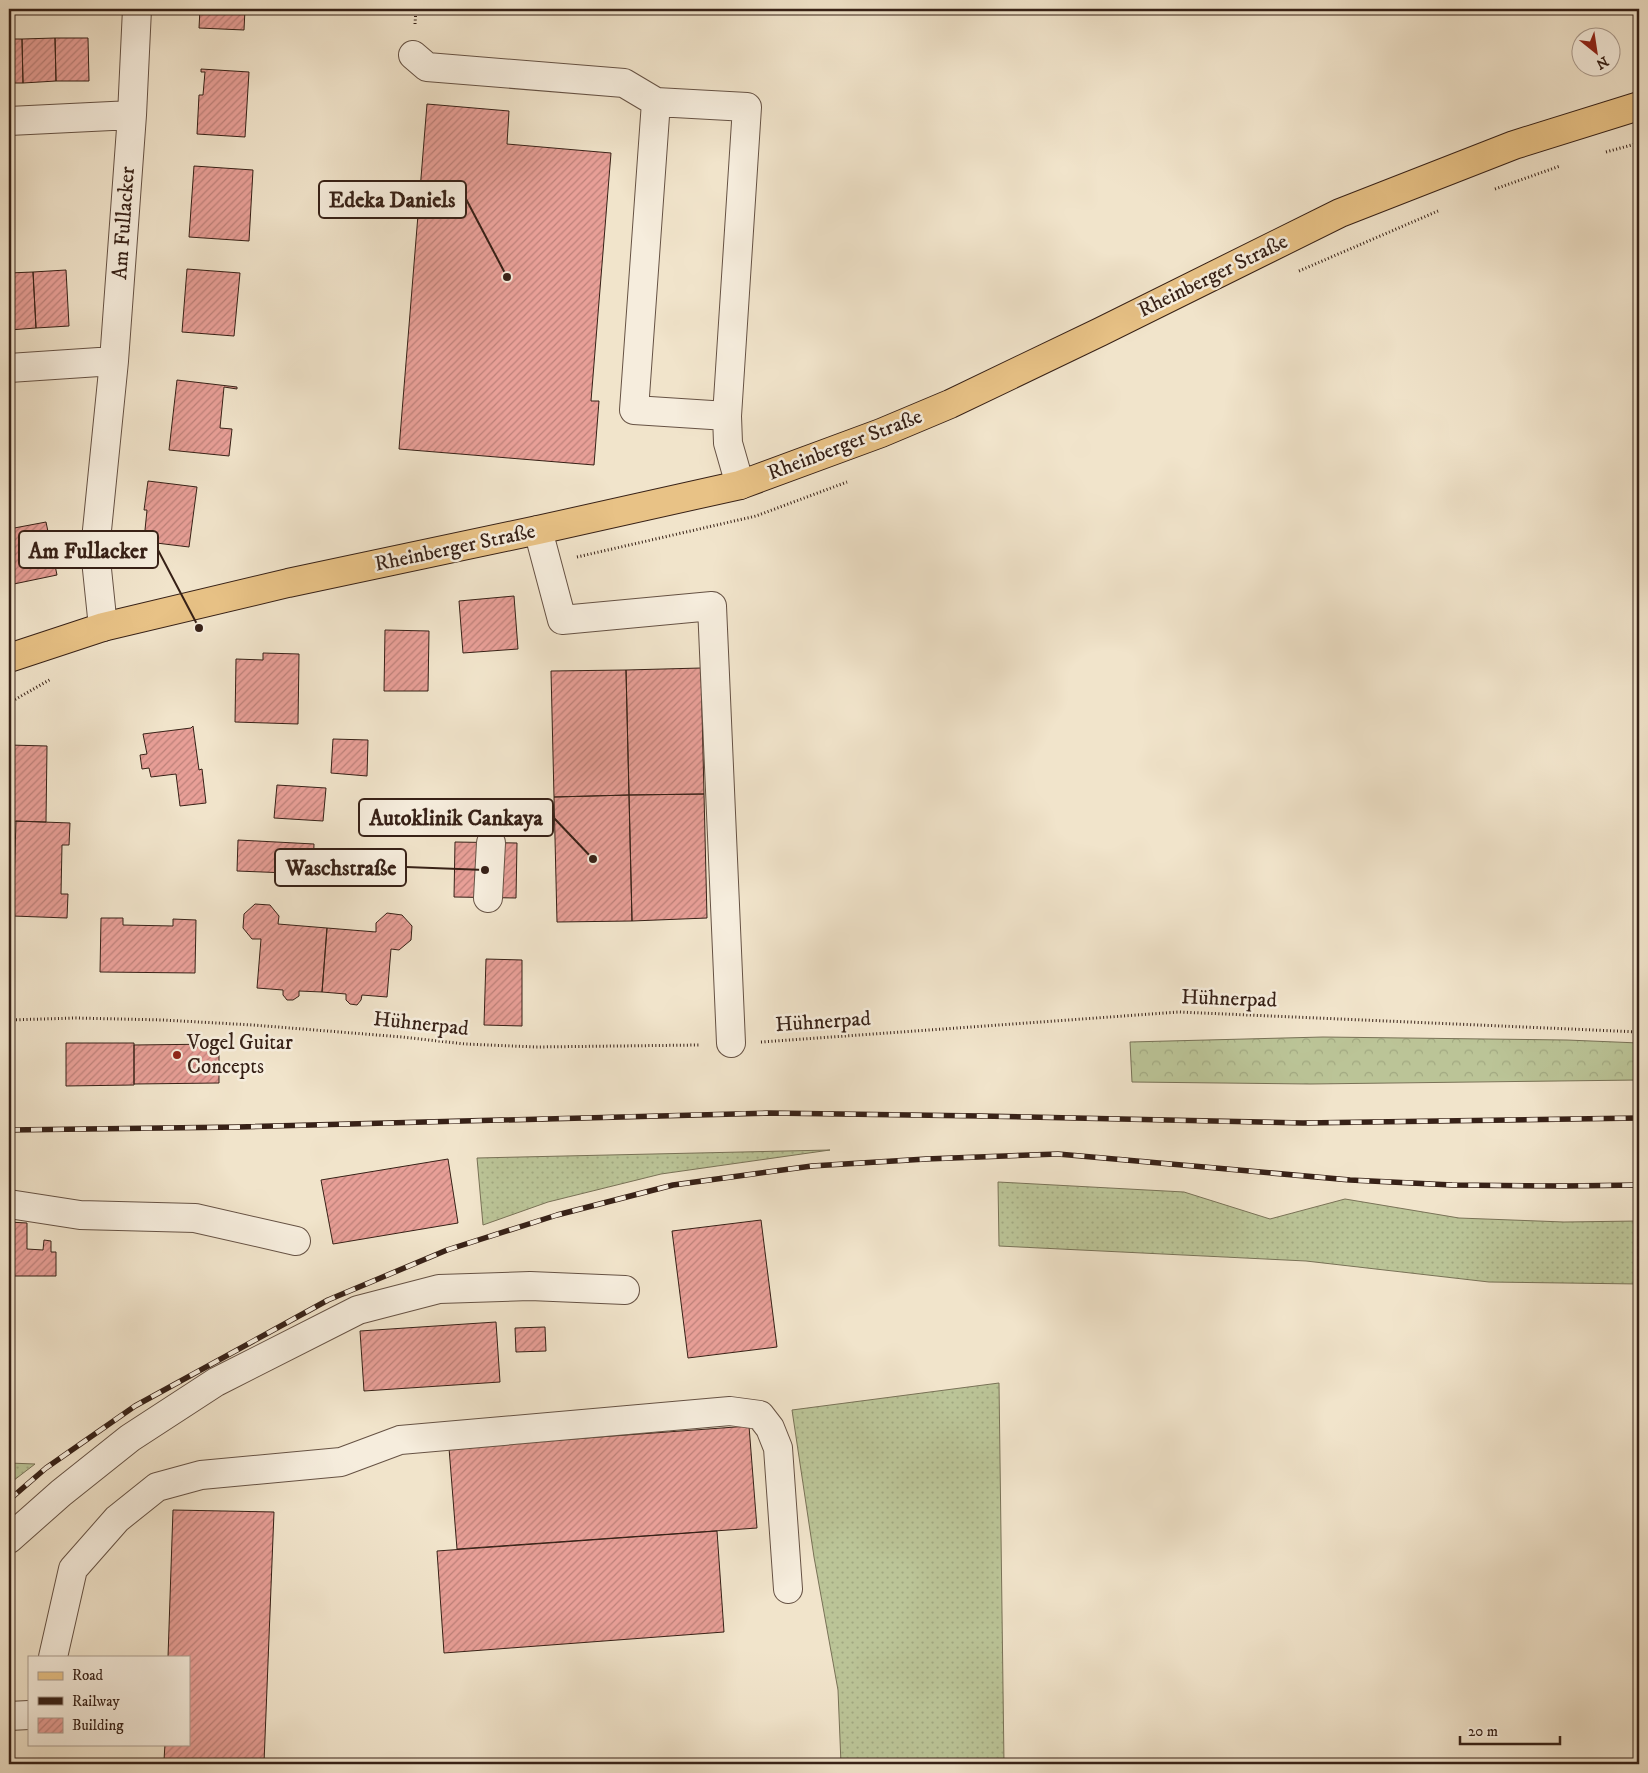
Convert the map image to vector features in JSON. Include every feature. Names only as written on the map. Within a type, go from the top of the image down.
[{"type":"main road","name":"Rheinberger Straße","points":[[9,658],[103,627],[288,583],[740,485],[881,433],[950,404],[1340,213],[1514,145],[1639,106]]},
{"type":"street","name":"Am Fullacker","points":[[103,627],[95,550],[114,361],[132,115],[137,9]]},
{"type":"street","points":[[413,55],[427,67],[624,83],[656,102],[747,108],[727,416],[728,443],[740,485]]},
{"type":"street","points":[[656,102],[634,410],[727,416]]},
{"type":"street","points":[[9,121],[132,115]]},
{"type":"street","points":[[9,368],[114,361]]},
{"type":"street","points":[[538,530],[562,620],[712,606],[731,1043]]},
{"type":"street","points":[[488,898],[491,843]]},
{"type":"street","points":[[9,1204],[80,1215],[195,1218],[296,1241]]},
{"type":"street","points":[[9,1539],[61,1493],[130,1438],[216,1382],[358,1310],[439,1289],[530,1286],[625,1290]]},
{"type":"street","points":[[53,1656],[73,1569],[117,1518],[157,1487],[201,1475],[341,1462],[400,1440],[730,1411],[760,1415],[770,1428],[778,1448],[788,1589]]},
{"type":"street","points":[[9,1716],[28,1715]]},
{"type":"path","name":"Hühnerpad","points":[[9,1020],[76,1018],[253,1024],[474,1045],[546,1047],[693,1046],[1178,1012],[1639,1032]]},
{"type":"green space","points":[[1323,1037],[1567,1040],[1639,1043],[1639,1080],[1310,1084],[1132,1082],[1130,1042]]},
{"type":"green space","points":[[830,1150],[661,1174],[548,1202],[483,1225],[477,1158]]},
{"type":"green space","points":[[998,1182],[1184,1192],[1270,1219],[1345,1199],[1459,1218],[1564,1222],[1639,1221],[1639,1284],[1489,1282],[1306,1261],[999,1246]]},
{"type":"green space","points":[[999,1383],[1004,1764],[841,1764],[838,1690],[814,1557],[792,1410]]},
{"type":"green space","points":[[9,1463],[35,1464],[9,1484]]},
{"type":"building","points":[[200,9],[245,9],[244,30],[199,28]]},
{"type":"building","points":[[55,38],[56,81],[23,83],[22,39]]},
{"type":"building","points":[[55,38],[88,38],[89,81],[56,81]]},
{"type":"building","points":[[9,39],[22,39],[23,83],[9,83]]},
{"type":"building","points":[[201,69],[249,72],[245,137],[197,134],[199,95],[203,95],[205,72],[201,72]]},
{"type":"building","points":[[427,104],[509,111],[507,144],[611,153],[591,401],[599,401],[594,465],[399,449]]},
{"type":"building","points":[[194,166],[253,170],[249,241],[189,237]]},
{"type":"building","points":[[187,269],[240,273],[234,336],[182,332]]},
{"type":"building","points":[[66,270],[69,326],[36,328],[33,272]]},
{"type":"building","points":[[33,272],[36,328],[9,330],[9,273]]},
{"type":"building","points":[[177,380],[237,387],[237,389],[224,387],[220,428],[232,429],[229,456],[169,450]]},
{"type":"building","points":[[148,481],[197,487],[189,547],[140,541],[144,540],[147,510],[144,510]]},
{"type":"building","points":[[46,522],[57,575],[9,585],[9,529]]},
{"type":"building","points":[[514,596],[518,649],[463,653],[459,601]]},
{"type":"building","points":[[385,630],[429,631],[428,691],[384,691]]},
{"type":"building","points":[[263,653],[299,654],[298,724],[235,722],[236,659],[263,660]]},
{"type":"building","points":[[701,668],[704,794],[629,795],[626,670]]},
{"type":"building","points":[[626,670],[629,795],[554,797],[551,671]]},
{"type":"building","points":[[193,726],[199,770],[202,769],[206,803],[180,806],[176,774],[151,777],[149,768],[142,769],[140,755],[147,754],[143,734],[191,728]]},
{"type":"building","points":[[333,739],[368,740],[367,776],[331,773]]},
{"type":"building","points":[[9,745],[47,746],[46,822],[9,821]]},
{"type":"building","points":[[277,785],[326,788],[323,821],[274,818]]},
{"type":"building","points":[[704,794],[707,918],[632,921],[629,795]]},
{"type":"building","points":[[629,795],[632,921],[557,922],[554,797]]},
{"type":"building","points":[[16,821],[70,823],[69,845],[62,845],[61,894],[68,894],[67,918],[13,916]]},
{"type":"building","points":[[238,840],[314,844],[313,874],[237,871]]},
{"type":"building","points":[[455,842],[517,843],[516,898],[454,897]]},
{"type":"building","points":[[255,904],[270,905],[279,916],[278,924],[327,928],[322,992],[299,991],[299,996],[293,1000],[287,1000],[283,995],[283,990],[257,988],[261,939],[252,939],[243,928],[244,914]]},
{"type":"building","points":[[387,913],[402,915],[412,926],[411,940],[399,950],[391,949],[387,997],[362,995],[357,1005],[350,1004],[346,1000],[346,994],[322,992],[327,928],[376,932],[376,923]]},
{"type":"building","points":[[101,918],[123,918],[123,925],[173,926],[173,919],[196,920],[195,973],[100,972]]},
{"type":"building","points":[[486,959],[522,960],[522,1026],[484,1025]]},
{"type":"building","points":[[66,1043],[134,1043],[134,1085],[66,1086]]},
{"type":"building","points":[[219,1044],[219,1083],[134,1084],[134,1045]]},
{"type":"building","points":[[448,1159],[458,1223],[333,1244],[321,1180]]},
{"type":"building","points":[[761,1220],[777,1347],[688,1358],[672,1231]]},
{"type":"building","points":[[9,1222],[27,1223],[27,1249],[43,1250],[44,1240],[51,1241],[51,1252],[56,1252],[56,1276],[9,1276]]},
{"type":"building","points":[[496,1322],[500,1382],[364,1391],[360,1331]]},
{"type":"building","points":[[545,1327],[546,1351],[516,1352],[515,1328]]},
{"type":"building","points":[[749,1426],[757,1528],[457,1549],[449,1448]]},
{"type":"building","points":[[173,1510],[274,1512],[264,1763],[164,1760],[165,1746],[190,1746],[190,1656],[168,1656]]},
{"type":"building","points":[[717,1531],[724,1632],[444,1653],[437,1551]]},
{"type":"railway","points":[[9,1130],[239,1127],[769,1113],[1303,1123],[1639,1118]]},
{"type":"railway","points":[[9,1500],[46,1468],[135,1406],[328,1300],[447,1250],[557,1215],[673,1185],[812,1166],[1058,1154],[1350,1180],[1452,1185],[1639,1185]]},
{"type":"place","name":"Edeka Daniels","points":[[507,277]]},
{"type":"place","name":"Am Fullacker","points":[[199,628]]},
{"type":"place","name":"Autoklinik Cankaya","points":[[593,859]]},
{"type":"place","name":"Waschstraße","points":[[485,870]]},
{"type":"place","name":"Vogel Guitar Concepts","points":[[177,1055]]}]
